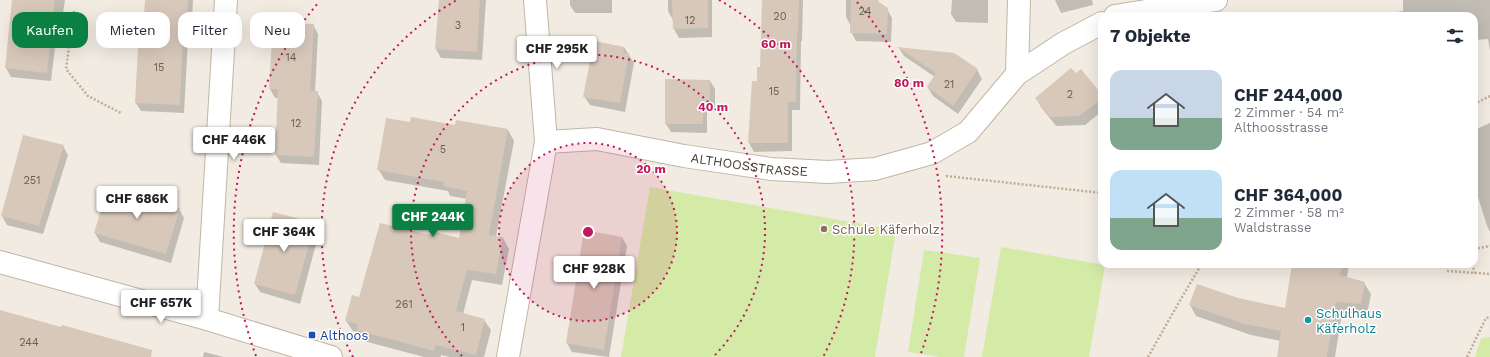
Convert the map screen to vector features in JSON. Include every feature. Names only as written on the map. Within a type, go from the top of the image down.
[{"type":"street","points":[[207,319],[226,0]]},
{"type":"street","points":[[508,357],[546,142],[535,0]]},
{"type":"street","points":[[1017,74],[1019,0]]},
{"type":"street","points":[[1140,12],[1216,0]]},
{"type":"street","name":"ALTHOOSSTRASSE","points":[[546,142],[597,138],[692,157],[770,169],[828,172],[874,169],[932,153],[968,132],[1017,74],[1064,43],[1098,24]]},
{"type":"street","points":[[0,262],[207,319],[331,357]]},
{"type":"path","points":[[74,11],[66,69],[88,96],[121,113]]},
{"type":"path","points":[[1478,102],[1490,96]]},
{"type":"path","points":[[922,156],[940,176],[1098,193]]},
{"type":"path","points":[[1478,248],[1490,246]]},
{"type":"path","points":[[1148,357],[1199,268]]},
{"type":"path","points":[[1473,268],[1475,273]]},
{"type":"path","points":[[1447,271],[1490,274]]},
{"type":"path","points":[[1467,357],[1486,318],[1490,317]]},
{"type":"green space","points":[[650,187],[896,230],[875,357],[621,357]]},
{"type":"green space","points":[[1001,247],[1098,264],[1098,268],[1104,268],[1089,357],[982,357]]},
{"type":"green space","points":[[924,250],[980,258],[964,357],[940,357],[908,352]]},
{"type":"green space","points":[[1490,337],[1490,357],[1475,357],[1481,338]]},
{"type":"building","points":[[12,0],[55,0],[54,12],[12,12],[12,48],[50,48],[47,73],[5,68]]},
{"type":"building","points":[[145,0],[188,0],[188,12],[178,12],[178,48],[182,48],[180,105],[135,103],[138,48],[170,48],[170,12],[144,12]]},
{"type":"building","points":[[439,0],[480,0],[477,52],[435,49]]},
{"type":"building","points":[[672,0],[708,0],[708,28],[673,29]]},
{"type":"building","points":[[762,0],[799,0],[796,102],[788,102],[788,143],[748,143],[752,81],[757,81],[757,67],[760,67]]},
{"type":"building","points":[[851,0],[876,0],[888,8],[887,34],[850,33]]},
{"type":"building","points":[[305,24],[314,24],[310,91],[318,91],[314,157],[275,155],[278,89],[269,89],[271,48],[305,48]]},
{"type":"building","points":[[594,41],[624,47],[623,53],[629,53],[620,103],[583,97]]},
{"type":"building","points":[[897,47],[954,53],[978,69],[953,106],[927,87],[936,73]]},
{"type":"building","points":[[1071,68],[1076,73],[1081,69],[1098,90],[1098,102],[1079,116],[1050,117],[1035,98]]},
{"type":"building","points":[[665,79],[710,80],[710,102],[703,102],[703,124],[665,124]]},
{"type":"building","points":[[411,117],[455,125],[456,120],[508,129],[489,235],[503,237],[496,274],[467,270],[456,311],[485,319],[476,355],[436,345],[434,351],[357,330],[358,324],[345,321],[352,295],[359,297],[380,223],[430,235],[432,231],[459,238],[467,191],[443,186],[444,182],[377,170],[386,118],[410,122]]},
{"type":"building","points":[[23,135],[64,145],[39,226],[1,216]]},
{"type":"building","points":[[108,187],[180,208],[166,254],[94,233]]},
{"type":"building","points":[[273,212],[315,223],[295,295],[254,284]]},
{"type":"building","points":[[584,230],[622,237],[604,350],[566,343]]},
{"type":"building","name":"Schulhaus Käferholz","points":[[1291,268],[1341,268],[1340,275],[1365,282],[1361,304],[1336,302],[1327,357],[1277,357],[1281,331],[1244,324],[1189,305],[1197,284],[1238,298],[1285,308]]},
{"type":"building","points":[[0,310],[61,327],[62,325],[152,350],[151,357],[0,357]]},
{"type":"place","name":"Schule Käferholz","points":[[824,229]]},
{"type":"place","name":"Schulhaus Käferholz","points":[[1308,320]]},
{"type":"place","name":"Althoos","points":[[312,335]]}]
